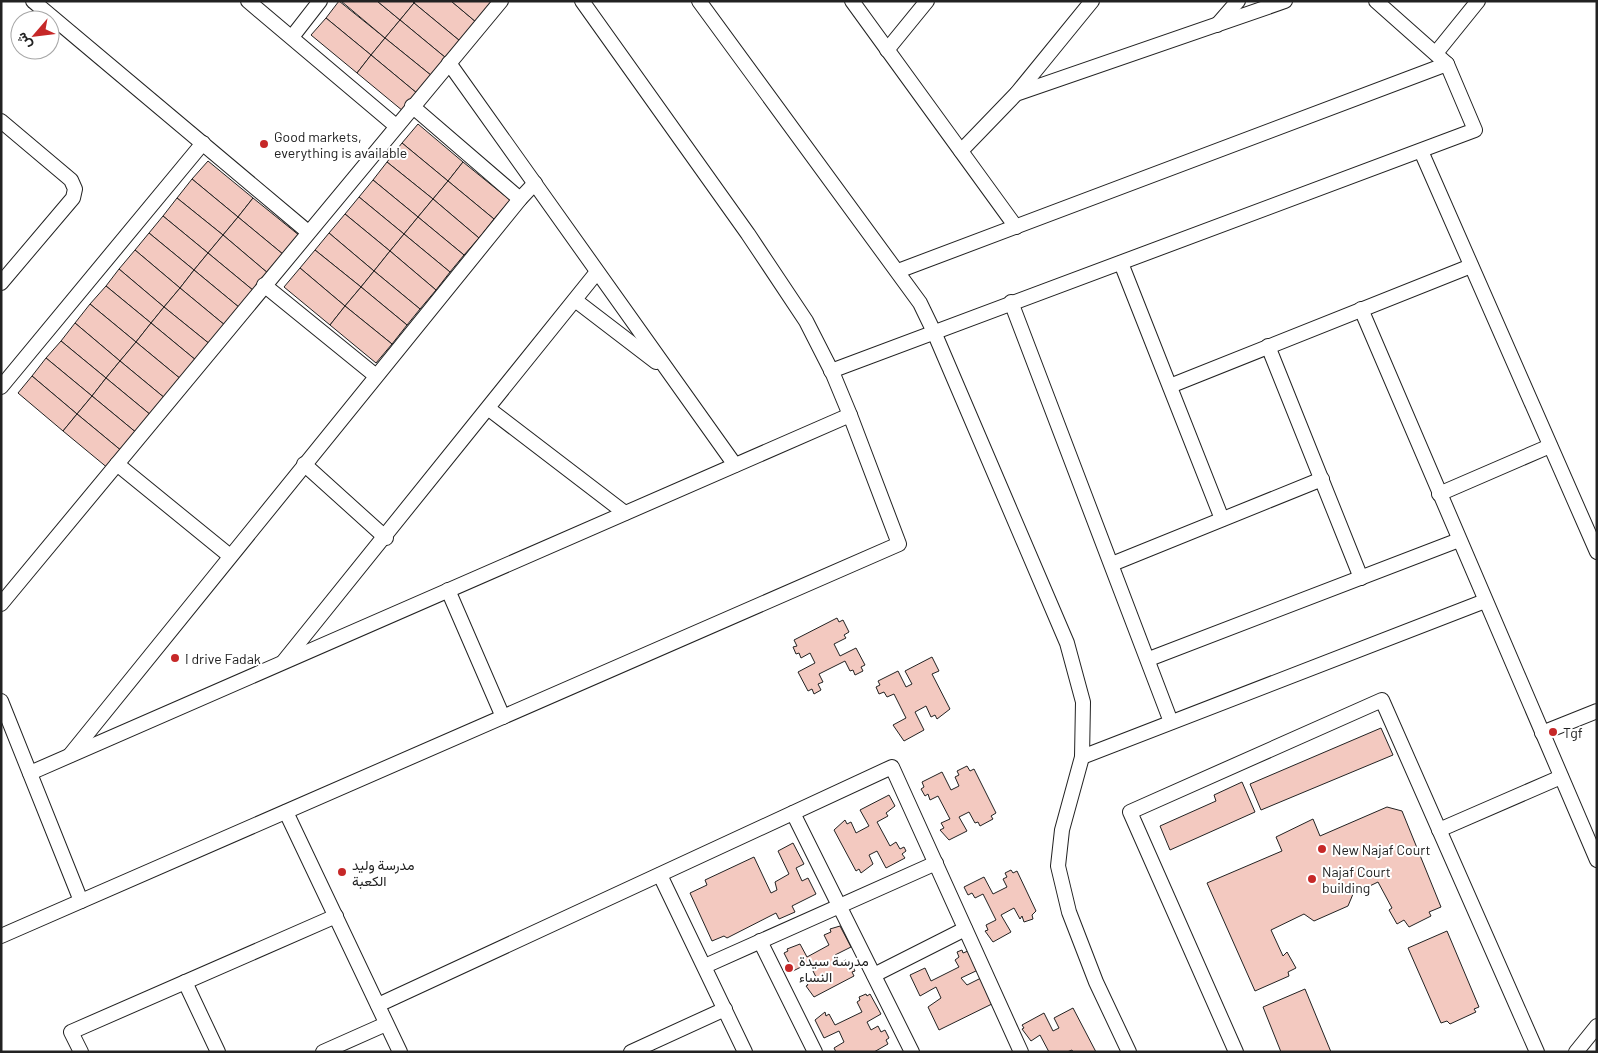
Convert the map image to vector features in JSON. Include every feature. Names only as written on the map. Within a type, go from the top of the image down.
[{"type":"street","points":[[33,1],[308,232]]},
{"type":"street","points":[[248,1],[396,126]]},
{"type":"street","points":[[292,37],[320,1]]},
{"type":"street","points":[[1,604],[501,1]]},
{"type":"street","points":[[1,936],[898,544],[850,415],[831,370],[806,321],[582,1]]},
{"type":"street","points":[[699,1],[920,303],[1067,643],[1083,702],[1082,757],[1076,787],[1062,830],[1058,866],[1069,912],[1096,982],[1129,1052]]},
{"type":"street","points":[[852,1],[1016,227]]},
{"type":"street","points":[[887,50],[927,1]]},
{"type":"street","points":[[961,151],[1016,94],[1092,1]]},
{"type":"street","points":[[1215,26],[1238,1]]},
{"type":"street","points":[[1016,94],[1285,1]]},
{"type":"street","points":[[831,370],[1475,130],[1447,64],[1376,1]]},
{"type":"street","points":[[1436,53],[1478,1]]},
{"type":"street","points":[[449,63],[735,465]]},
{"type":"street","points":[[898,271],[1447,64]]},
{"type":"street","points":[[412,106],[520,198]]},
{"type":"street","points":[[1,121],[72,180],[75,189],[73,198],[1,283]]},
{"type":"street","points":[[1,387],[204,143]]},
{"type":"street","points":[[1421,150],[1550,446],[1593,534],[1597,552]]},
{"type":"street","points":[[68,757],[534,183]]},
{"type":"street","points":[[1121,263],[1222,519]]},
{"type":"street","points":[[1170,386],[1471,266]]},
{"type":"street","points":[[282,663],[386,538],[598,272]]},
{"type":"street","points":[[264,285],[376,376]]},
{"type":"street","points":[[575,300],[667,370]]},
{"type":"street","points":[[1011,302],[1149,659],[1171,722]]},
{"type":"street","points":[[1361,309],[1597,860]]},
{"type":"street","points":[[1268,346],[1361,578]]},
{"type":"street","points":[[489,408],[625,513]]},
{"type":"street","points":[[30,773],[850,415]]},
{"type":"street","points":[[1439,494],[1550,446]]},
{"type":"street","points":[[117,464],[230,556]]},
{"type":"street","points":[[304,464],[386,538]]},
{"type":"street","points":[[1112,564],[1322,479]]},
{"type":"street","points":[[1149,659],[1459,540]]},
{"type":"street","points":[[448,590],[502,717]]},
{"type":"street","points":[[1082,757],[1485,601]]},
{"type":"street","points":[[1236,1052],[1130,812],[1382,700],[1537,1052]]},
{"type":"street","points":[[1,701],[81,901]]},
{"type":"street","points":[[1542,733],[1597,711]]},
{"type":"street","points":[[378,1005],[892,767],[1021,1052]]},
{"type":"street","points":[[1439,830],[1561,777]]},
{"type":"street","points":[[286,812],[400,1052]]},
{"type":"street","points":[[793,813],[912,1052]]},
{"type":"street","points":[[705,966],[936,863]]},
{"type":"street","points":[[660,874],[745,1052]]},
{"type":"street","points":[[81,1052],[71,1032],[336,916]]},
{"type":"street","points":[[874,975],[965,929]]},
{"type":"street","points":[[760,941],[815,1052]]},
{"type":"street","points":[[185,982],[218,1052]]},
{"type":"street","points":[[631,1052],[725,1009]]},
{"type":"street","points":[[323,1052],[386,1024]]},
{"type":"street","points":[[1576,1052],[1597,1026]]},
{"type":"building","points":[[339,1],[385,38],[371,55],[326,18]]},
{"type":"building","points":[[341,1],[377,1],[400,20],[385,38]]},
{"type":"building","points":[[377,1],[412,1],[414,3],[400,20]]},
{"type":"building","points":[[416,1],[451,1],[476,22],[460,41],[414,3]]},
{"type":"building","points":[[451,1],[489,1],[491,3],[476,22]]},
{"type":"building","points":[[414,3],[460,41],[446,58],[400,20]]},
{"type":"building","points":[[326,18],[371,55],[357,73],[311,35]]},
{"type":"building","points":[[400,20],[446,58],[432,76],[385,38]]},
{"type":"building","points":[[385,38],[432,76],[418,94],[371,55]]},
{"type":"building","points":[[371,55],[418,94],[403,111],[357,73]]},
{"type":"building","points":[[418,124],[463,162],[448,181],[402,143]]},
{"type":"building","points":[[402,143],[448,181],[433,199],[387,162]]},
{"type":"building","points":[[208,161],[253,198],[238,217],[192,179]]},
{"type":"building","points":[[387,162],[433,199],[418,217],[373,180]]},
{"type":"building","points":[[463,162],[510,200],[494,219],[448,181]]},
{"type":"building","points":[[192,179],[238,217],[223,235],[177,198]]},
{"type":"building","points":[[373,180],[418,217],[404,234],[359,197]]},
{"type":"building","points":[[448,181],[494,219],[479,238],[433,199]]},
{"type":"building","points":[[359,197],[404,234],[390,251],[345,214]]},
{"type":"building","points":[[177,198],[223,235],[208,253],[163,216]]},
{"type":"building","points":[[253,198],[300,236],[284,255],[238,217]]},
{"type":"building","points":[[433,199],[479,238],[464,255],[418,217]]},
{"type":"building","points":[[345,214],[390,251],[374,271],[329,233]]},
{"type":"building","points":[[163,216],[208,253],[194,270],[149,233]]},
{"type":"building","points":[[238,217],[284,255],[269,274],[223,235]]},
{"type":"building","points":[[418,217],[464,255],[450,272],[404,234]]},
{"type":"building","points":[[149,233],[194,270],[180,288],[135,250]]},
{"type":"building","points":[[329,233],[374,271],[361,287],[315,250]]},
{"type":"building","points":[[404,234],[450,272],[436,290],[390,251]]},
{"type":"building","points":[[223,235],[269,274],[254,291],[208,253]]},
{"type":"building","points":[[135,250],[180,288],[164,307],[119,269]]},
{"type":"building","points":[[315,250],[361,287],[345,306],[300,268]]},
{"type":"building","points":[[390,251],[436,290],[420,309],[374,271]]},
{"type":"building","points":[[208,253],[254,291],[240,308],[194,270]]},
{"type":"building","points":[[300,268],[345,306],[330,325],[284,287]]},
{"type":"building","points":[[119,269],[164,307],[151,323],[106,286]]},
{"type":"building","points":[[194,270],[240,308],[226,326],[180,288]]},
{"type":"building","points":[[374,271],[420,309],[407,325],[361,287]]},
{"type":"building","points":[[106,286],[151,323],[136,342],[90,304]]},
{"type":"building","points":[[361,287],[407,325],[392,344],[345,306]]},
{"type":"building","points":[[180,288],[226,326],[211,345],[164,307]]},
{"type":"building","points":[[90,304],[136,342],[120,361],[75,323]]},
{"type":"building","points":[[345,306],[392,344],[376,363],[330,325]]},
{"type":"building","points":[[164,307],[211,345],[197,361],[151,323]]},
{"type":"building","points":[[75,323],[120,361],[106,378],[61,341]]},
{"type":"building","points":[[151,323],[197,361],[182,380],[136,342]]},
{"type":"building","points":[[61,341],[106,378],[92,396],[46,358]]},
{"type":"building","points":[[136,342],[182,380],[166,399],[120,361]]},
{"type":"building","points":[[46,358],[92,396],[77,414],[32,376]]},
{"type":"building","points":[[120,361],[166,399],[152,416],[106,378]]},
{"type":"building","points":[[32,376],[77,414],[63,431],[18,393]]},
{"type":"building","points":[[106,378],[152,416],[138,434],[92,396]]},
{"type":"building","points":[[92,396],[138,434],[123,452],[77,414]]},
{"type":"building","points":[[77,414],[123,452],[109,469],[63,431]]},
{"type":"building","points":[[837,618],[839,622],[843,620],[849,632],[844,635],[846,638],[834,644],[840,656],[856,648],[865,665],[861,667],[863,671],[855,675],[853,670],[850,671],[845,661],[819,674],[823,682],[818,684],[821,690],[814,694],[812,689],[808,691],[798,672],[815,663],[810,653],[801,658],[799,653],[796,654],[793,647],[797,646],[794,640]]},
{"type":"building","points":[[932,657],[939,671],[932,674],[950,709],[937,719],[935,715],[931,717],[926,706],[915,712],[924,730],[904,741],[893,725],[906,718],[894,694],[887,697],[884,692],[879,694],[876,687],[880,685],[878,681],[898,671],[906,687],[912,684],[905,671]]},
{"type":"building","points":[[1381,728],[1393,755],[1261,810],[1250,784]]},
{"type":"building","points":[[967,766],[970,771],[974,769],[996,813],[991,816],[993,819],[980,826],[978,822],[975,823],[969,812],[959,817],[967,831],[949,840],[940,830],[944,828],[941,823],[950,819],[938,796],[930,800],[928,794],[925,796],[921,789],[924,787],[922,782],[942,772],[951,790],[959,786],[955,777],[959,775],[957,771]]},
{"type":"building","points":[[1242,782],[1255,812],[1170,850],[1160,826],[1216,801],[1214,795]]},
{"type":"building","points":[[889,795],[895,806],[886,813],[888,816],[877,822],[890,846],[896,842],[900,849],[904,847],[906,851],[902,854],[905,858],[886,868],[877,851],[869,855],[873,864],[861,873],[859,869],[856,871],[834,830],[845,820],[847,824],[851,822],[856,833],[869,826],[860,810]]},
{"type":"building","points":[[1387,807],[1402,811],[1441,907],[1429,912],[1431,916],[1409,927],[1404,920],[1397,924],[1389,910],[1392,908],[1378,882],[1353,894],[1348,906],[1314,921],[1304,914],[1271,930],[1283,956],[1287,952],[1296,968],[1288,972],[1289,976],[1255,991],[1207,883],[1282,851],[1276,837],[1313,819],[1320,836]]},
{"type":"building","points":[[793,843],[804,864],[796,868],[802,881],[808,878],[816,894],[792,906],[795,912],[779,919],[776,913],[727,938],[724,936],[712,941],[690,893],[707,885],[705,880],[754,857],[771,893],[777,890],[775,882],[789,874],[778,851]]},
{"type":"building","points":[[1011,870],[1013,873],[1017,871],[1036,911],[1032,915],[1033,919],[1024,922],[1022,916],[1020,919],[1014,908],[1001,915],[1011,932],[993,942],[985,931],[988,930],[986,925],[996,920],[983,894],[975,898],[972,893],[968,895],[964,887],[984,877],[993,894],[1007,887],[1003,879],[1007,877],[1005,873]]},
{"type":"building","points":[[840,926],[851,947],[835,955],[839,963],[846,960],[849,965],[851,963],[855,971],[852,972],[854,976],[814,997],[806,986],[808,985],[806,982],[816,977],[809,963],[793,971],[784,953],[788,951],[787,949],[800,944],[807,957],[829,945],[824,935],[831,932],[830,929]]},
{"type":"building","points":[[1447,931],[1479,1007],[1474,1009],[1476,1012],[1450,1024],[1447,1021],[1441,1023],[1408,948]]},
{"type":"building","points":[[962,950],[963,953],[968,951],[978,970],[961,978],[967,985],[985,976],[998,1001],[939,1030],[928,1007],[941,998],[936,987],[920,996],[910,975],[925,968],[931,981],[959,967],[955,960],[959,957],[957,952]]},
{"type":"building","points":[[1305,989],[1331,1052],[1281,1052],[1263,1007]]},
{"type":"building","points":[[866,994],[867,996],[870,994],[881,1014],[867,1022],[871,1030],[878,1026],[881,1032],[885,1030],[889,1038],[886,1040],[888,1044],[874,1052],[836,1052],[834,1048],[844,1042],[839,1031],[824,1038],[815,1020],[825,1012],[826,1016],[829,1014],[835,1025],[862,1012],[857,1002],[860,1000],[859,997]]},
{"type":"building","points":[[1073,1008],[1096,1052],[1073,1052],[1072,1050],[1067,1052],[1049,1052],[1040,1035],[1031,1041],[1022,1029],[1024,1028],[1022,1025],[1044,1013],[1053,1031],[1059,1028],[1054,1018]]},
{"type":"place","name":"Good markets, everything is available","points":[[264,144]]},
{"type":"place","name":"I drive Fadak","points":[[175,658]]},
{"type":"place","name":"Tgf","points":[[1553,732]]},
{"type":"place","name":"New Najaf Court","points":[[1322,849]]},
{"type":"place","name":"مدرسة وليد الكعبة","points":[[342,872]]},
{"type":"place","name":"Najaf Court building","points":[[1312,879]]},
{"type":"place","name":"مدرسة سيدة النساء","points":[[789,968]]}]
